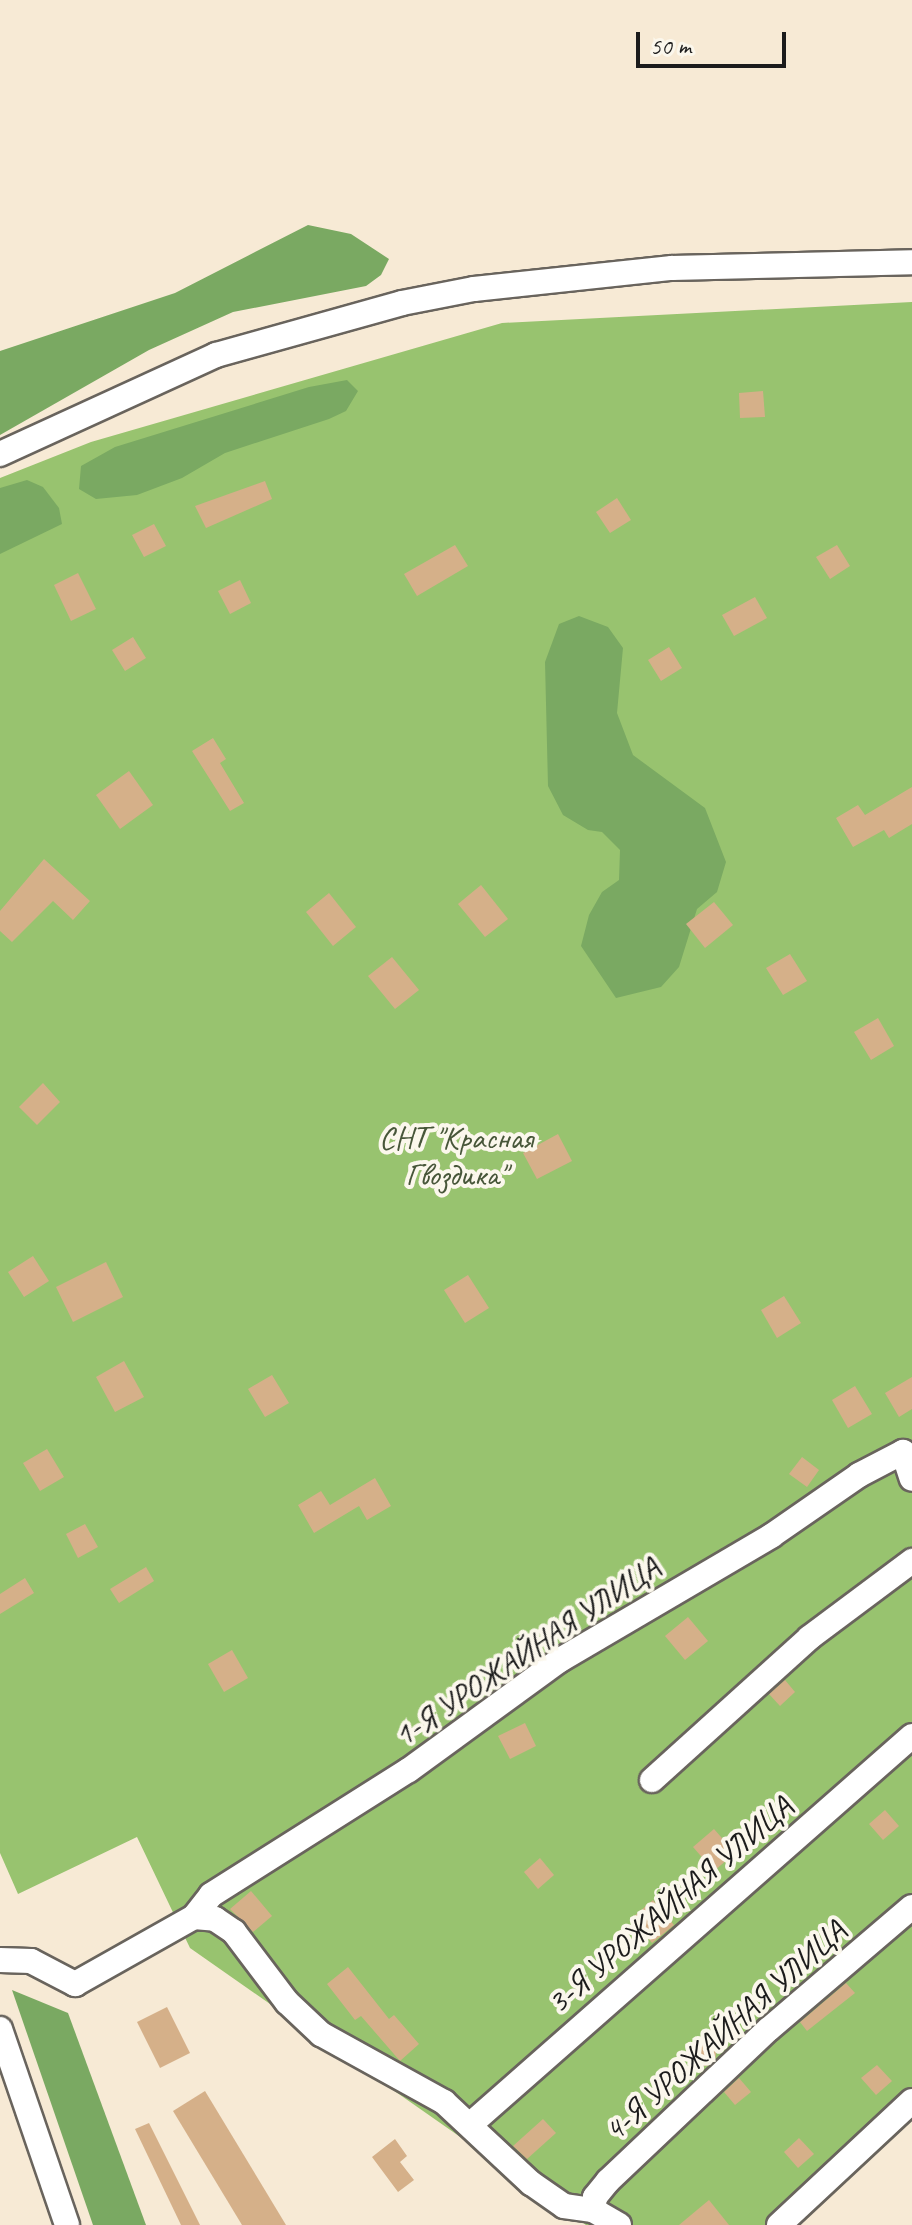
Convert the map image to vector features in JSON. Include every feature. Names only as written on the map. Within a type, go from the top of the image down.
[{"type":"street","points":[[0,454],[216,355],[402,303],[474,289],[672,268],[912,262]]},
{"type":"street","name":"1-Я УРОЖАЙНАЯ УЛИЦА","points":[[0,1960],[31,1961],[75,1984],[194,1917],[211,1895],[409,1770],[560,1660],[903,1452],[912,1479]]},
{"type":"street","points":[[652,1780],[809,1638],[912,1561]]},
{"type":"street","name":"3-Я УРОЖАЙНАЯ УЛИЦА","points":[[472,2123],[912,1736]]},
{"type":"street","name":"4-Я УРОЖАЙНАЯ УЛИЦА","points":[[593,2210],[595,2197],[608,2181],[769,2029],[912,1907]]},
{"type":"street","points":[[194,1917],[215,1919],[234,1932],[287,2002],[321,2034],[444,2102],[472,2123],[542,2191],[564,2206],[593,2210],[619,2225]]},
{"type":"street","points":[[0,2029],[67,2225]]},
{"type":"street","points":[[779,2225],[912,2101]]},
{"type":"green space","points":[[308,225],[351,234],[389,259],[381,275],[366,286],[233,312],[149,350],[0,435],[0,351],[175,293]]},
{"type":"green space","name":"СНТ \"Красная Гвоздика\"","points":[[912,302],[912,2118],[796,2225],[586,2225],[190,1948],[137,1837],[18,1894],[0,1853],[0,478],[91,442],[502,323]]},
{"type":"green space","points":[[347,380],[358,391],[346,411],[329,419],[225,453],[182,478],[137,495],[96,499],[79,489],[81,466],[115,447],[309,387]]},
{"type":"green space","points":[[27,480],[43,487],[59,508],[62,524],[0,554],[0,488]]},
{"type":"green space","points":[[579,616],[608,627],[623,648],[617,713],[633,755],[705,808],[726,862],[717,892],[697,909],[679,967],[661,987],[616,998],[581,946],[589,915],[602,892],[619,880],[620,850],[602,832],[588,830],[563,815],[548,786],[545,662],[559,624]]},
{"type":"green space","points":[[12,1990],[68,2013],[146,2225],[93,2225]]},
{"type":"building","points":[[763,391],[765,417],[740,418],[739,393]]},
{"type":"building","points":[[265,481],[272,499],[206,528],[195,506]]},
{"type":"building","points":[[617,498],[631,520],[610,533],[596,512]]},
{"type":"building","points":[[154,524],[166,546],[144,557],[132,535]]},
{"type":"building","points":[[455,545],[468,566],[417,596],[404,574]]},
{"type":"building","points":[[837,545],[850,566],[830,579],[816,557]]},
{"type":"building","points":[[78,573],[96,609],[71,621],[54,585]]},
{"type":"building","points":[[240,580],[251,603],[230,614],[218,591]]},
{"type":"building","points":[[755,597],[767,618],[734,636],[722,615]]},
{"type":"building","points":[[133,637],[146,658],[125,671],[112,650]]},
{"type":"building","points":[[669,647],[682,668],[661,681],[648,660]]},
{"type":"building","points":[[213,738],[226,759],[220,763],[244,803],[230,811],[192,751]]},
{"type":"building","points":[[129,771],[153,805],[120,829],[96,795]]},
{"type":"building","points":[[912,787],[912,824],[889,838],[884,830],[853,847],[836,818],[858,805],[865,815]]},
{"type":"building","points":[[44,859],[90,901],[73,920],[53,901],[12,942],[0,931],[0,911]]},
{"type":"building","points":[[481,885],[508,919],[485,937],[458,904]]},
{"type":"building","points":[[329,893],[356,927],[333,946],[306,912]]},
{"type":"building","points":[[714,902],[733,925],[705,948],[686,924]]},
{"type":"building","points":[[790,954],[807,981],[783,995],[766,968]]},
{"type":"building","points":[[392,957],[419,990],[395,1009],[368,976]]},
{"type":"building","points":[[878,1018],[894,1046],[871,1060],[854,1032]]},
{"type":"building","points":[[43,1083],[60,1102],[37,1125],[19,1107]]},
{"type":"building","points":[[558,1134],[572,1161],[537,1179],[523,1153]]},
{"type":"building","points":[[33,1256],[49,1281],[24,1297],[8,1272]]},
{"type":"building","points":[[106,1262],[123,1297],[73,1322],[56,1287]]},
{"type":"building","points":[[468,1275],[489,1308],[465,1323],[444,1290]]},
{"type":"building","points":[[784,1296],[801,1323],[777,1338],[761,1310]]},
{"type":"building","points":[[124,1361],[144,1397],[115,1412],[96,1377]]},
{"type":"building","points":[[272,1375],[289,1403],[265,1417],[248,1389]]},
{"type":"building","points":[[912,1377],[912,1409],[899,1417],[885,1393]]},
{"type":"building","points":[[855,1386],[872,1414],[848,1428],[832,1400]]},
{"type":"building","points":[[47,1449],[64,1477],[40,1491],[23,1463]]},
{"type":"building","points":[[802,1457],[819,1470],[807,1487],[789,1474]]},
{"type":"building","points":[[375,1478],[391,1506],[367,1520],[359,1506],[314,1533],[298,1505],[321,1491],[330,1505]]},
{"type":"building","points":[[85,1524],[98,1547],[78,1558],[66,1534]]},
{"type":"building","points":[[146,1567],[154,1581],[119,1603],[110,1589]]},
{"type":"building","points":[[25,1578],[34,1593],[0,1614],[0,1594]]},
{"type":"building","points":[[688,1617],[708,1641],[685,1660],[665,1636]]},
{"type":"building","points":[[232,1650],[248,1678],[224,1692],[208,1664]]},
{"type":"building","points":[[785,1680],[795,1692],[780,1706],[769,1694]]},
{"type":"building","points":[[525,1723],[536,1746],[510,1759],[498,1736]]},
{"type":"building","points":[[885,1810],[899,1826],[883,1840],[869,1824]]},
{"type":"building","points":[[714,1829],[735,1853],[714,1871],[693,1847]]},
{"type":"building","points":[[540,1858],[554,1875],[538,1889],[524,1872]]},
{"type":"building","points":[[251,1891],[272,1916],[253,1932],[230,1909]]},
{"type":"building","points":[[653,1900],[674,1925],[652,1943],[632,1918]]},
{"type":"building","points":[[348,1967],[389,2019],[394,2015],[419,2044],[400,2061],[361,2016],[355,2020],[327,1984]]},
{"type":"building","points":[[846,1983],[855,1993],[807,2031],[800,2022]]},
{"type":"building","points":[[167,2007],[190,2053],[160,2068],[137,2022]]},
{"type":"building","points":[[704,2042],[713,2045],[716,2054],[713,2063],[704,2066],[695,2063],[692,2054],[695,2045]]},
{"type":"building","points":[[877,2065],[892,2081],[876,2095],[861,2078]]},
{"type":"building","points":[[739,2078],[751,2092],[735,2105],[724,2092]]},
{"type":"building","points":[[205,2091],[286,2225],[242,2225],[173,2111]]},
{"type":"building","points":[[543,2119],[556,2133],[527,2159],[513,2146]]},
{"type":"building","points":[[149,2123],[200,2225],[181,2225],[135,2129]]},
{"type":"building","points":[[799,2138],[814,2154],[798,2168],[784,2152]]},
{"type":"building","points":[[395,2139],[407,2156],[400,2162],[414,2180],[398,2192],[372,2157]]},
{"type":"building","points":[[709,2200],[729,2225],[679,2225]]}]
